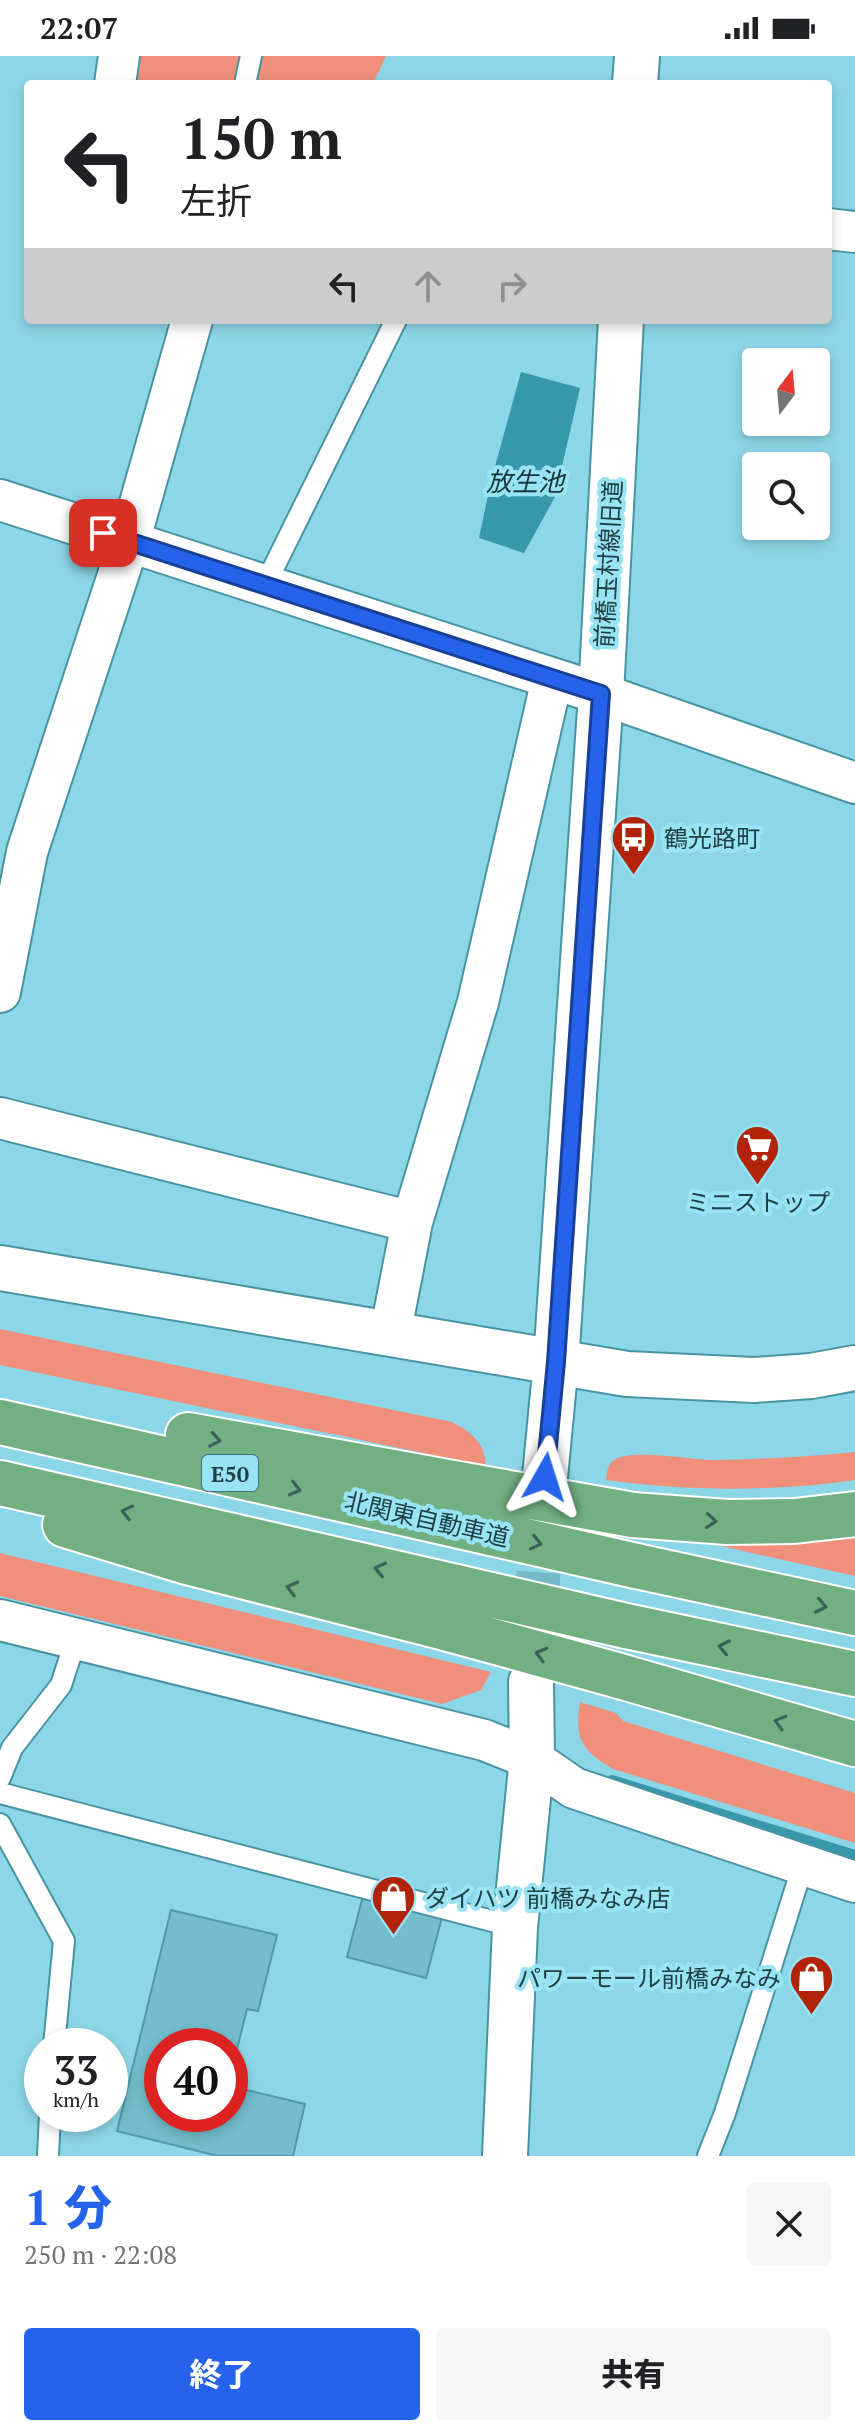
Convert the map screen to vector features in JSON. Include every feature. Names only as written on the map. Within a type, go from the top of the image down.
[{"type":"highway","points":[[0,1404],[462,1505],[727,1522],[794,1521],[855,1514]]},
{"type":"highway","name":"北関東自動車道","points":[[0,1422],[462,1505],[636,1566],[855,1613]]},
{"type":"highway","points":[[0,1483],[626,1626],[855,1674]]},
{"type":"highway","points":[[0,1505],[187,1562],[449,1629],[855,1744]]},
{"type":"street","points":[[116,80],[119,56]]},
{"type":"street","points":[[635,80],[637,56]]},
{"type":"street","points":[[832,229],[855,232]]},
{"type":"street","points":[[0,992],[27,852],[129,542],[191,324]]},
{"type":"street","name":"前橋玉村線旧道","points":[[545,1477],[556,1362],[601,694],[621,324]]},
{"type":"street","points":[[0,500],[601,694],[855,783]]},
{"type":"street","points":[[390,1335],[412,1222],[478,1002],[552,679]]},
{"type":"street","points":[[0,1118],[412,1222]]},
{"type":"street","points":[[0,1268],[627,1374],[754,1380],[811,1376],[855,1368]]},
{"type":"street","points":[[0,1620],[484,1740],[532,1759],[574,1788],[855,1882]]},
{"type":"street","points":[[505,2156],[515,1927],[532,1759],[531,1682]]},
{"type":"lane","points":[[246,80],[251,56]]},
{"type":"lane","points":[[265,585],[394,324]]},
{"type":"lane","points":[[0,1778],[12,1748],[61,1685],[76,1639]]},
{"type":"lane","points":[[0,1793],[515,1927]]},
{"type":"lane","points":[[0,1824],[64,1941],[56,2028]]},
{"type":"lane","points":[[708,2156],[730,2099],[803,1865]]},
{"type":"lane","points":[[48,2156],[49,2132]]},
{"type":"shaded area","points":[[136,56],[386,56],[375,80],[132,80]]},
{"type":"shaded area","points":[[0,1329],[452,1422],[476,1439],[486,1466],[0,1365]]},
{"type":"shaded area","points":[[855,1452],[855,1480],[824,1484],[730,1489],[606,1480],[611,1462],[625,1456],[714,1460]]},
{"type":"shaded area","points":[[855,1532],[855,1576],[712,1544],[705,1539]]},
{"type":"shaded area","points":[[0,1553],[491,1672],[481,1690],[442,1704],[0,1596]]},
{"type":"shaded area","points":[[580,1702],[616,1713],[623,1721],[855,1793],[855,1843],[613,1769],[587,1750],[583,1743],[578,1726]]},
{"type":"water","name":"放生池","points":[[521,372],[580,388],[555,497],[524,553],[479,538]]},
{"type":"building","name":"ダイハツ 前橋みなみ店","points":[[363,1896],[442,1917],[426,1978],[347,1957]]},
{"type":"building","points":[[171,1910],[277,1935],[258,2011],[247,2009],[242,2028],[144,2028],[144,2132],[248,2132],[248,2090],[305,2104],[293,2156],[218,2156],[121,2132],[128,2132],[128,2086]]},
{"type":"waterway","points":[[612,1780],[855,1855]]},
{"type":"tunnel","points":[[531,1682],[545,1477]]},
{"type":"place","name":"鶴光路町","points":[[633,877]]},
{"type":"place","name":"ミニストップ","points":[[758,1187]]},
{"type":"place","name":"ダイハツ 前橋みなみ店","points":[[394,1937]]},
{"type":"place","name":"パワーモール前橋みなみ","points":[[812,2017]]},
{"type":"route","points":[[103,533],[601,694],[556,1362],[545,1477]]}]
